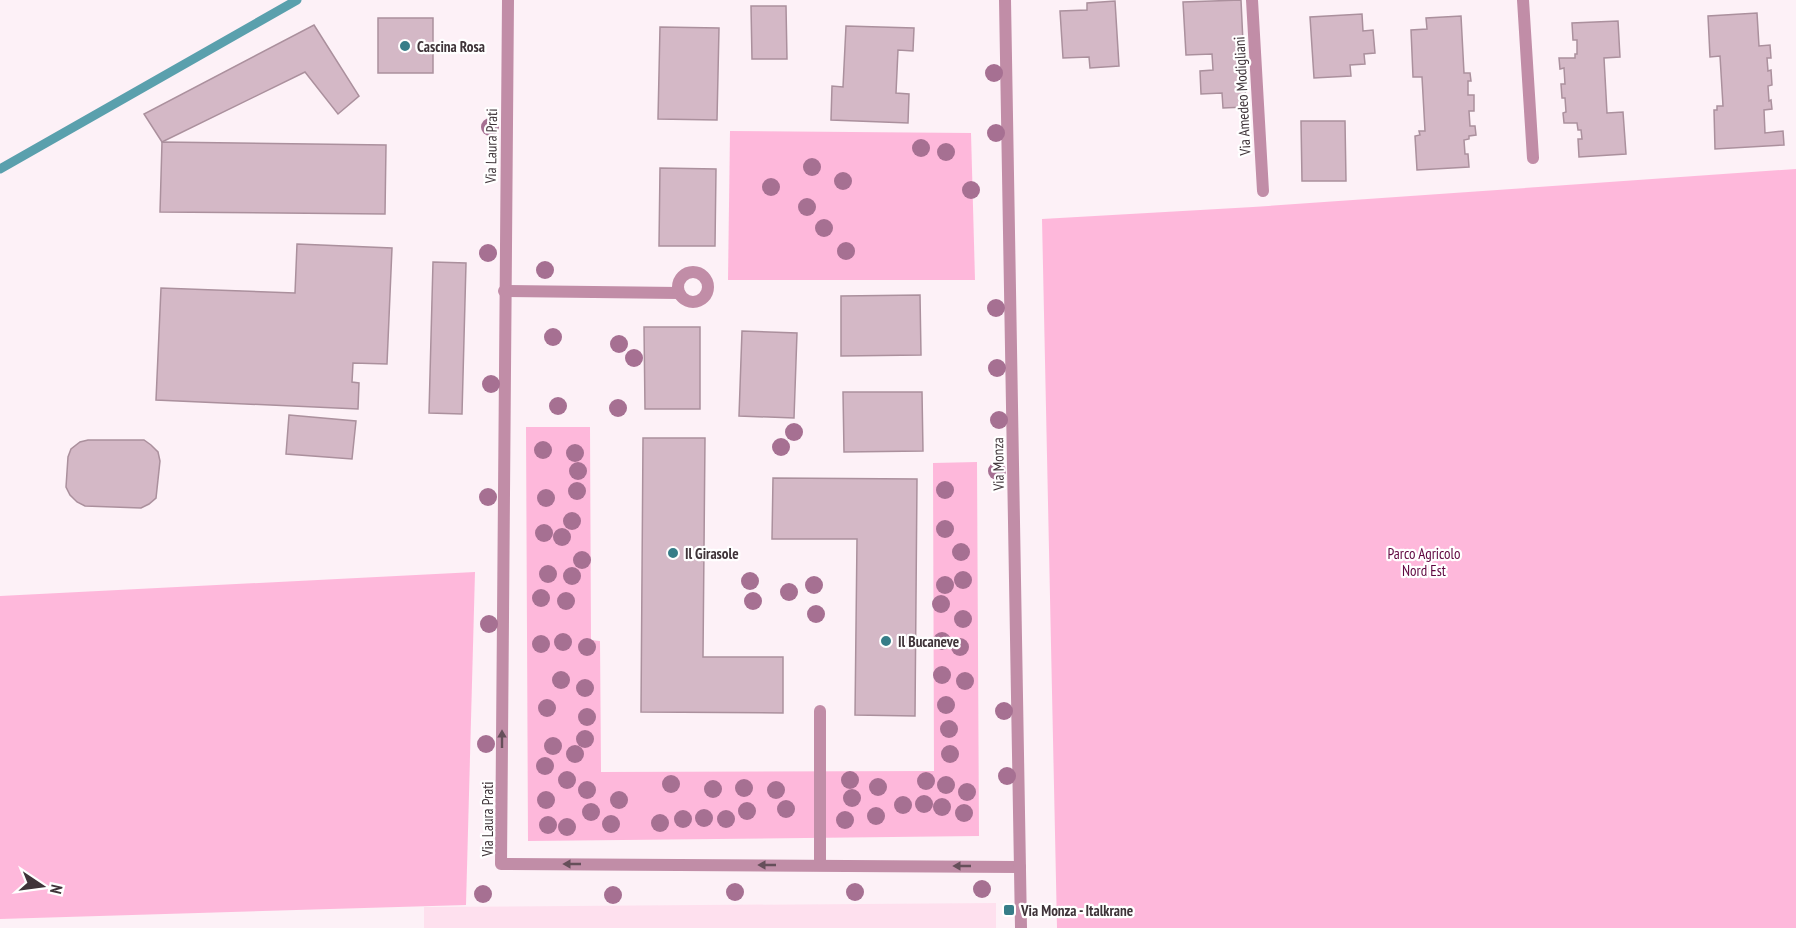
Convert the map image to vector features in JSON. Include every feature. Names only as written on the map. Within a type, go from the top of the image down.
[{"type":"street","name":"Via Laura Prati","points":[[508,0],[501,864],[1020,867]]},
{"type":"street","name":"Via Monza","points":[[1005,0],[1021,928]]},
{"type":"street","name":"Via Amedeo Modigliani","points":[[1251,0],[1263,191]]},
{"type":"street","points":[[1523,0],[1533,158]]},
{"type":"street","points":[[504,291],[678,293]]},
{"type":"street","points":[[820,711],[820,866]]},
{"type":"shaded area","points":[[996,903],[996,928],[424,928],[424,907]]},
{"type":"green space","points":[[730,131],[971,133],[975,280],[728,280]]},
{"type":"green space","name":"Parco Agricolo Nord Est","points":[[1796,169],[1796,928],[1057,928],[1042,219],[1253,207]]},
{"type":"green space","points":[[526,427],[590,427],[591,640],[600,641],[601,772],[934,771],[933,463],[977,462],[979,836],[528,841]]},
{"type":"green space","points":[[475,572],[466,905],[0,919],[0,596]]},
{"type":"building","points":[[1241,0],[1246,107],[1223,108],[1222,93],[1201,94],[1200,71],[1213,70],[1212,54],[1186,55],[1183,2]]},
{"type":"building","points":[[1115,1],[1119,66],[1090,68],[1089,57],[1063,58],[1060,11],[1087,10],[1087,3]]},
{"type":"building","points":[[751,6],[786,6],[787,59],[752,59]]},
{"type":"building","points":[[1757,13],[1759,46],[1770,45],[1771,58],[1767,58],[1768,71],[1771,70],[1772,85],[1768,86],[1772,109],[1764,110],[1765,133],[1783,131],[1784,145],[1715,149],[1714,110],[1717,110],[1717,106],[1723,106],[1720,56],[1710,57],[1708,16]]},
{"type":"building","points":[[1362,14],[1363,31],[1373,30],[1375,53],[1364,54],[1365,64],[1350,65],[1351,76],[1314,78],[1310,17]]},
{"type":"building","points":[[1461,16],[1464,73],[1470,73],[1468,95],[1474,95],[1474,111],[1469,111],[1470,126],[1475,126],[1476,135],[1464,140],[1469,167],[1417,170],[1415,136],[1420,135],[1419,131],[1425,131],[1422,77],[1413,77],[1411,30],[1427,29],[1426,18]]},
{"type":"building","name":"Cascina Rosa","points":[[378,18],[433,18],[433,73],[378,73]]},
{"type":"building","points":[[1618,21],[1620,57],[1604,58],[1607,113],[1623,112],[1626,154],[1579,157],[1578,139],[1582,139],[1581,130],[1578,130],[1577,123],[1564,123],[1565,98],[1562,98],[1561,84],[1565,84],[1564,68],[1560,69],[1559,58],[1575,58],[1577,54],[1577,40],[1573,40],[1572,23]]},
{"type":"building","points":[[314,25],[359,96],[338,114],[305,72],[162,142],[144,114]]},
{"type":"building","points":[[846,26],[914,28],[913,51],[898,50],[896,93],[909,94],[908,123],[831,120],[832,86],[843,87]]},
{"type":"building","points":[[660,27],[719,28],[717,120],[658,119]]},
{"type":"building","points":[[1301,121],[1345,121],[1346,181],[1302,181]]},
{"type":"building","points":[[162,142],[386,145],[385,214],[160,212]]},
{"type":"building","points":[[660,168],[716,169],[715,246],[659,246]]},
{"type":"building","points":[[297,244],[392,248],[387,364],[353,363],[352,382],[359,383],[358,409],[156,400],[161,288],[295,293]]},
{"type":"building","points":[[433,262],[466,263],[462,414],[429,413]]},
{"type":"building","points":[[920,295],[921,355],[841,356],[841,296]]},
{"type":"building","points":[[644,327],[700,327],[700,409],[645,409]]},
{"type":"building","points":[[742,331],[797,333],[794,418],[739,416]]},
{"type":"building","points":[[843,392],[922,392],[923,451],[844,452]]},
{"type":"building","points":[[289,415],[356,421],[352,459],[286,454]]},
{"type":"building","name":"Il Girasole","points":[[643,438],[705,438],[703,657],[783,657],[783,713],[641,712]]},
{"type":"building","points":[[144,440],[151,445],[158,452],[160,461],[156,498],[141,508],[85,506],[77,502],[66,487],[68,457],[71,449],[80,442]]},
{"type":"building","name":"Il Bucaneve","points":[[773,478],[917,479],[915,716],[855,715],[857,539],[772,539]]},
{"type":"waterway","points":[[0,169],[297,0]]},
{"type":"place","name":"Cascina Rosa","points":[[405,46]]},
{"type":"place","name":"Il Girasole","points":[[673,553]]},
{"type":"place","name":"Il Bucaneve","points":[[886,641]]},
{"type":"place","name":"Via Monza - Italkrane","points":[[1009,910]]}]
